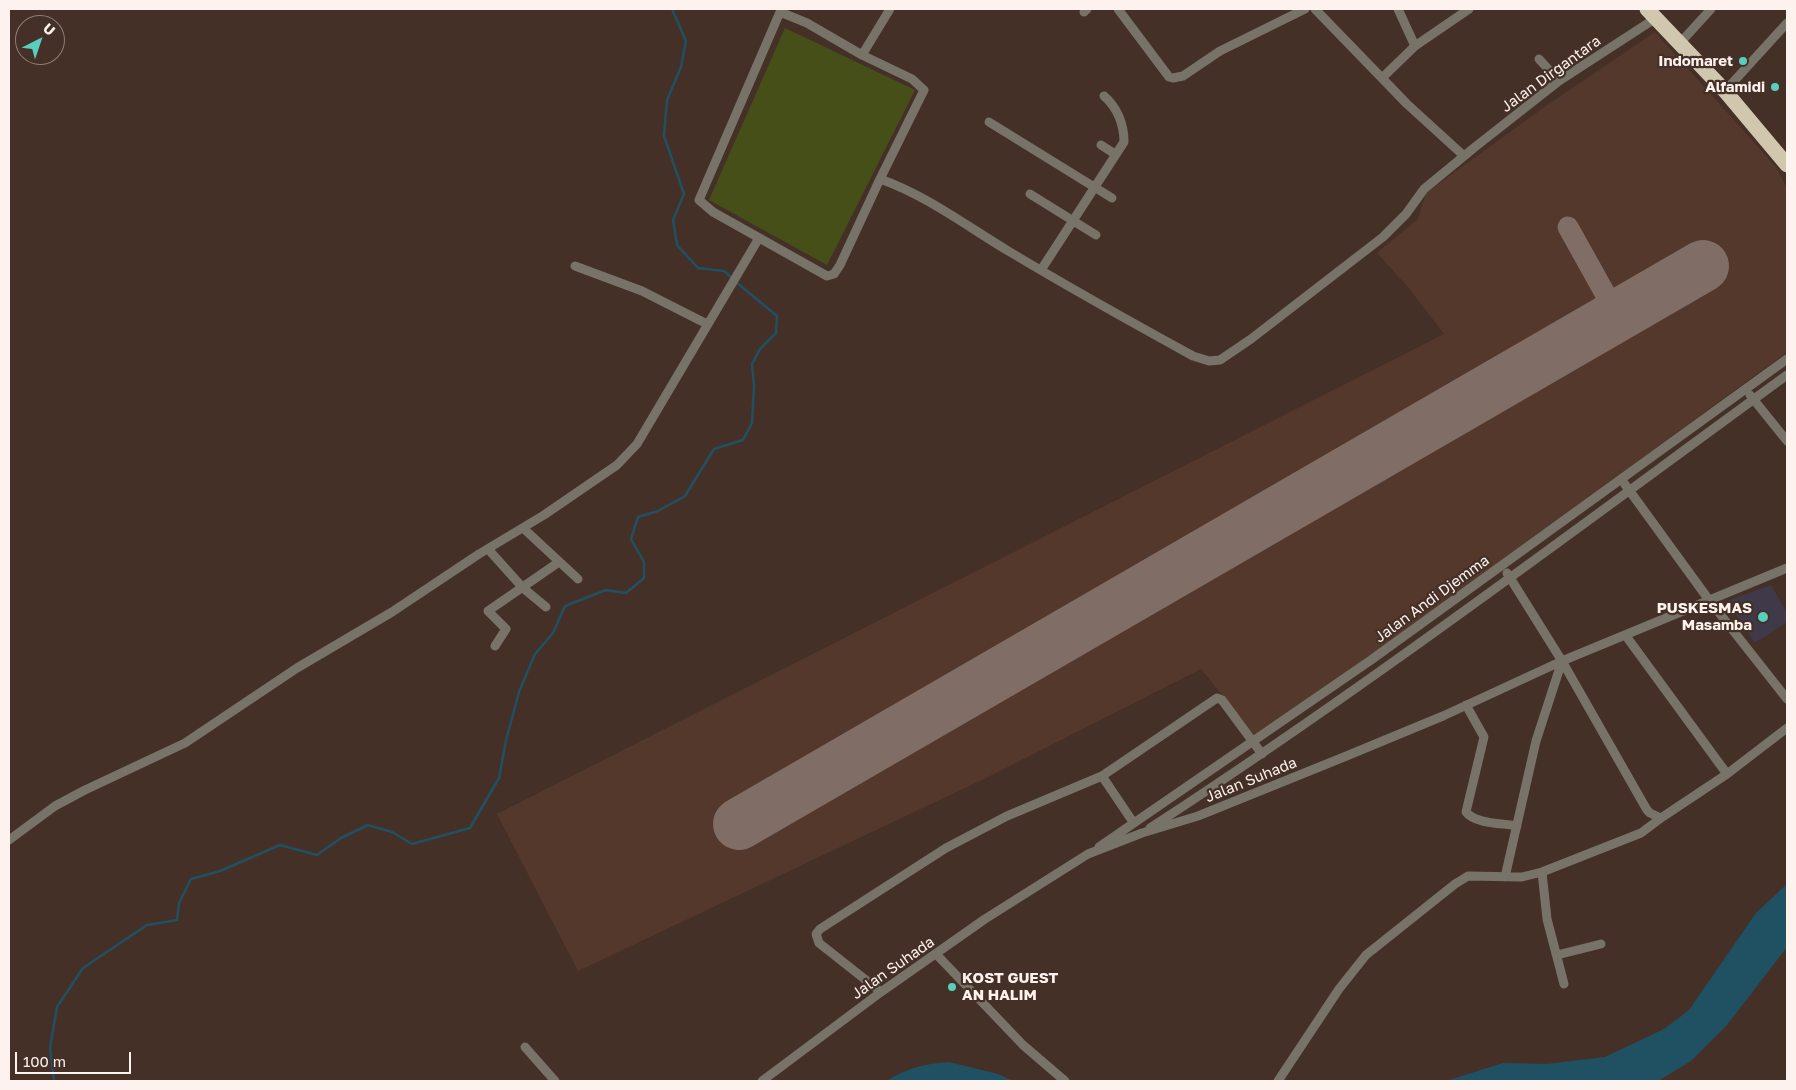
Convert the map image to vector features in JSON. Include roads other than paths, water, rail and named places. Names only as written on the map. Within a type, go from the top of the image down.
[{"type":"highway","points":[[1652,13],[1724,91],[1787,166]]},
{"type":"street","points":[[862,55],[890,9]]},
{"type":"street","points":[[1118,9],[1168,77],[1174,78],[1183,76],[1244,38],[1305,9]]},
{"type":"street","points":[[1315,9],[1382,78],[1464,156]]},
{"type":"street","points":[[1398,9],[1415,46]]},
{"type":"street","points":[[1382,78],[1415,46],[1469,9]]},
{"type":"street","points":[[1680,43],[1711,9]]},
{"type":"street","points":[[780,10],[808,23],[862,55],[912,79],[924,90],[834,274],[827,276],[713,212],[699,200],[780,10]]},
{"type":"street","name":"Jalan Dirgantara","points":[[880,178],[905,189],[1041,270],[1193,356],[1209,361],[1220,360],[1274,322],[1383,237],[1406,214],[1424,189],[1464,156],[1559,81],[1652,13]]},
{"type":"street","points":[[1724,91],[1787,23]]},
{"type":"street","points":[[1539,59],[1559,81]]},
{"type":"street","points":[[1041,270],[1124,142],[1124,136],[1114,105],[1104,96]]},
{"type":"street","points":[[988,122],[1112,198]]},
{"type":"street","points":[[1101,145],[1115,154]]},
{"type":"street","points":[[1030,194],[1072,222],[1096,235]]},
{"type":"street","points":[[9,840],[55,806],[185,743],[297,668],[392,612],[617,465],[636,444],[758,238]]},
{"type":"street","points":[[575,266],[642,291],[708,324]]},
{"type":"street","name":"Jalan Andi Djemma","points":[[1088,854],[1133,822],[1255,742],[1787,360]]},
{"type":"street","name":"Jalan Andi Djemma","points":[[1142,833],[1262,754],[1629,491],[1787,375]]},
{"type":"street","points":[[1745,390],[1787,442]]},
{"type":"street","points":[[1621,479],[1708,600],[1787,699]]},
{"type":"street","points":[[523,528],[578,579]]},
{"type":"street","points":[[488,549],[523,588],[546,607]]},
{"type":"street","points":[[495,646],[506,629],[488,611],[559,562]]},
{"type":"street","points":[[1502,566],[1562,661],[1647,810],[1661,818]]},
{"type":"street","name":"Jalan Suhada","points":[[762,1081],[881,992],[937,955],[985,919],[1088,854],[1142,833],[1230,804],[1466,705],[1562,661],[1787,568]]},
{"type":"street","points":[[1626,636],[1727,774]]},
{"type":"street","points":[[1505,877],[1536,740],[1562,661]]},
{"type":"street","points":[[1345,678],[1353,689]]},
{"type":"street","points":[[881,992],[820,943],[816,934],[820,929],[946,848],[1007,816],[1102,776],[1217,698],[1222,700],[1255,742],[1262,754]]},
{"type":"street","points":[[1466,705],[1484,737],[1466,812],[1469,816],[1477,819],[1517,826]]},
{"type":"street","points":[[1278,1081],[1339,989],[1366,955],[1455,884],[1468,876],[1505,877],[1542,872],[1641,833],[1727,774],[1787,728]]},
{"type":"street","points":[[1102,776],[1133,822]]},
{"type":"street","points":[[1542,872],[1547,919],[1564,984]]},
{"type":"street","points":[[1557,955],[1601,944]]},
{"type":"street","points":[[937,955],[1023,1045],[1065,1081]]},
{"type":"street","points":[[525,1047],[555,1081]]},
{"type":"water","points":[[1787,884],[1787,947],[1727,1025],[1691,1061],[1658,1081],[1446,1081],[1503,1063],[1547,1064],[1605,1057],[1664,1029],[1689,1010],[1756,913]]},
{"type":"water","points":[[949,1062],[998,1074],[1013,1081],[886,1081],[916,1067]]},
{"type":"waterway","points":[[672,9],[686,41],[681,67],[667,100],[664,136],[684,194],[673,220],[677,245],[698,268],[724,271],[732,278]]},
{"type":"waterway","points":[[54,1081],[50,1048],[57,1007],[83,968],[147,925],[177,920],[179,903],[191,879],[220,871],[280,845],[317,855],[341,838],[368,825],[392,832],[412,844],[470,828],[499,778],[506,740],[519,692],[535,654],[553,633],[565,606],[606,590],[626,593],[644,578],[644,562],[631,539],[638,517],[658,511],[685,496],[714,449],[743,440],[752,423],[754,386],[752,364],[760,349],[776,333],[777,316],[736,282]]},
{"type":"place","name":"Indomaret","points":[[1743,61]]},
{"type":"place","name":"Alfamidi","points":[[1775,87]]},
{"type":"place","name":"PUSKESMAS Masamba","points":[[1763,617]]},
{"type":"place","name":"KOST GUEST AN HALIM","points":[[952,987]]}]
